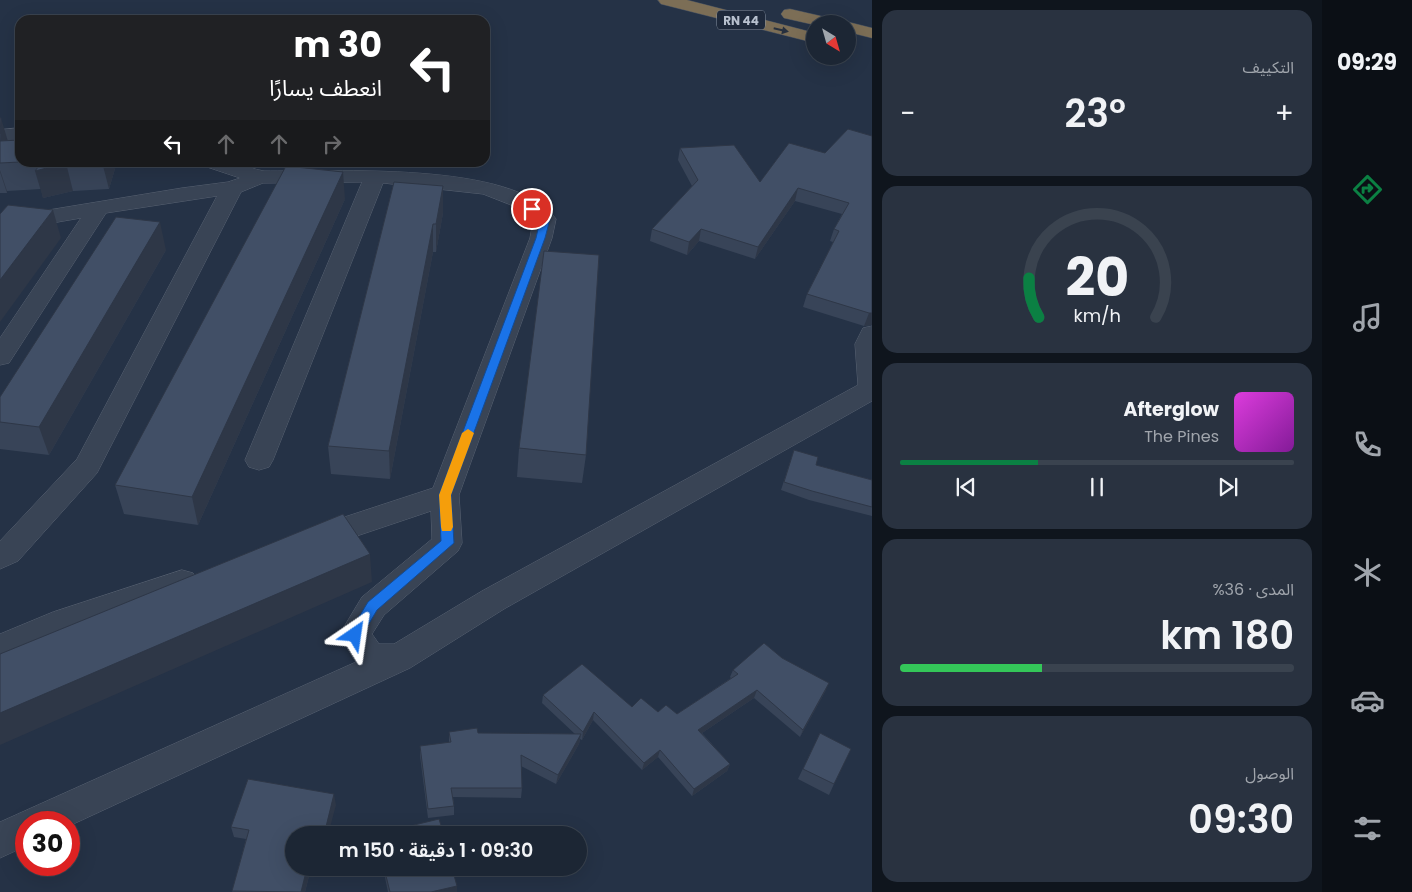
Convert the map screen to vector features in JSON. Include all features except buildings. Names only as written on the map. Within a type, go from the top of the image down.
[{"type":"highway","name":"RN 44","points":[[666,0],[806,36]]},
{"type":"highway","name":"RN 44","points":[[771,9],[806,18]]},
{"type":"highway","points":[[856,29],[872,33]]},
{"type":"highway","points":[[856,47],[872,50]]},
{"type":"street","points":[[0,136],[15,134]]},
{"type":"street","points":[[227,167],[260,177],[375,176],[487,188],[519,200],[545,219],[541,238],[445,495],[447,543],[373,606],[355,635],[370,657],[399,658]]},
{"type":"street","points":[[259,460],[375,176]]},
{"type":"street","points":[[0,225],[182,194],[232,188],[260,177]]},
{"type":"street","points":[[0,557],[7,553],[86,466],[232,188]]},
{"type":"street","points":[[0,357],[99,208]]},
{"type":"street","points":[[63,811],[399,658],[494,600],[872,389],[868,344],[872,334]]},
{"type":"street","points":[[296,544],[445,495]]},
{"type":"street","points":[[0,649],[64,621],[203,575]]},
{"type":"street","points":[[0,840],[15,833]]},
{"type":"slow traffic","points":[[447,527],[445,495],[468,433]]},
{"type":"route","points":[[355,635],[373,606],[447,543],[445,495],[541,238],[545,219],[532,209]]}]
